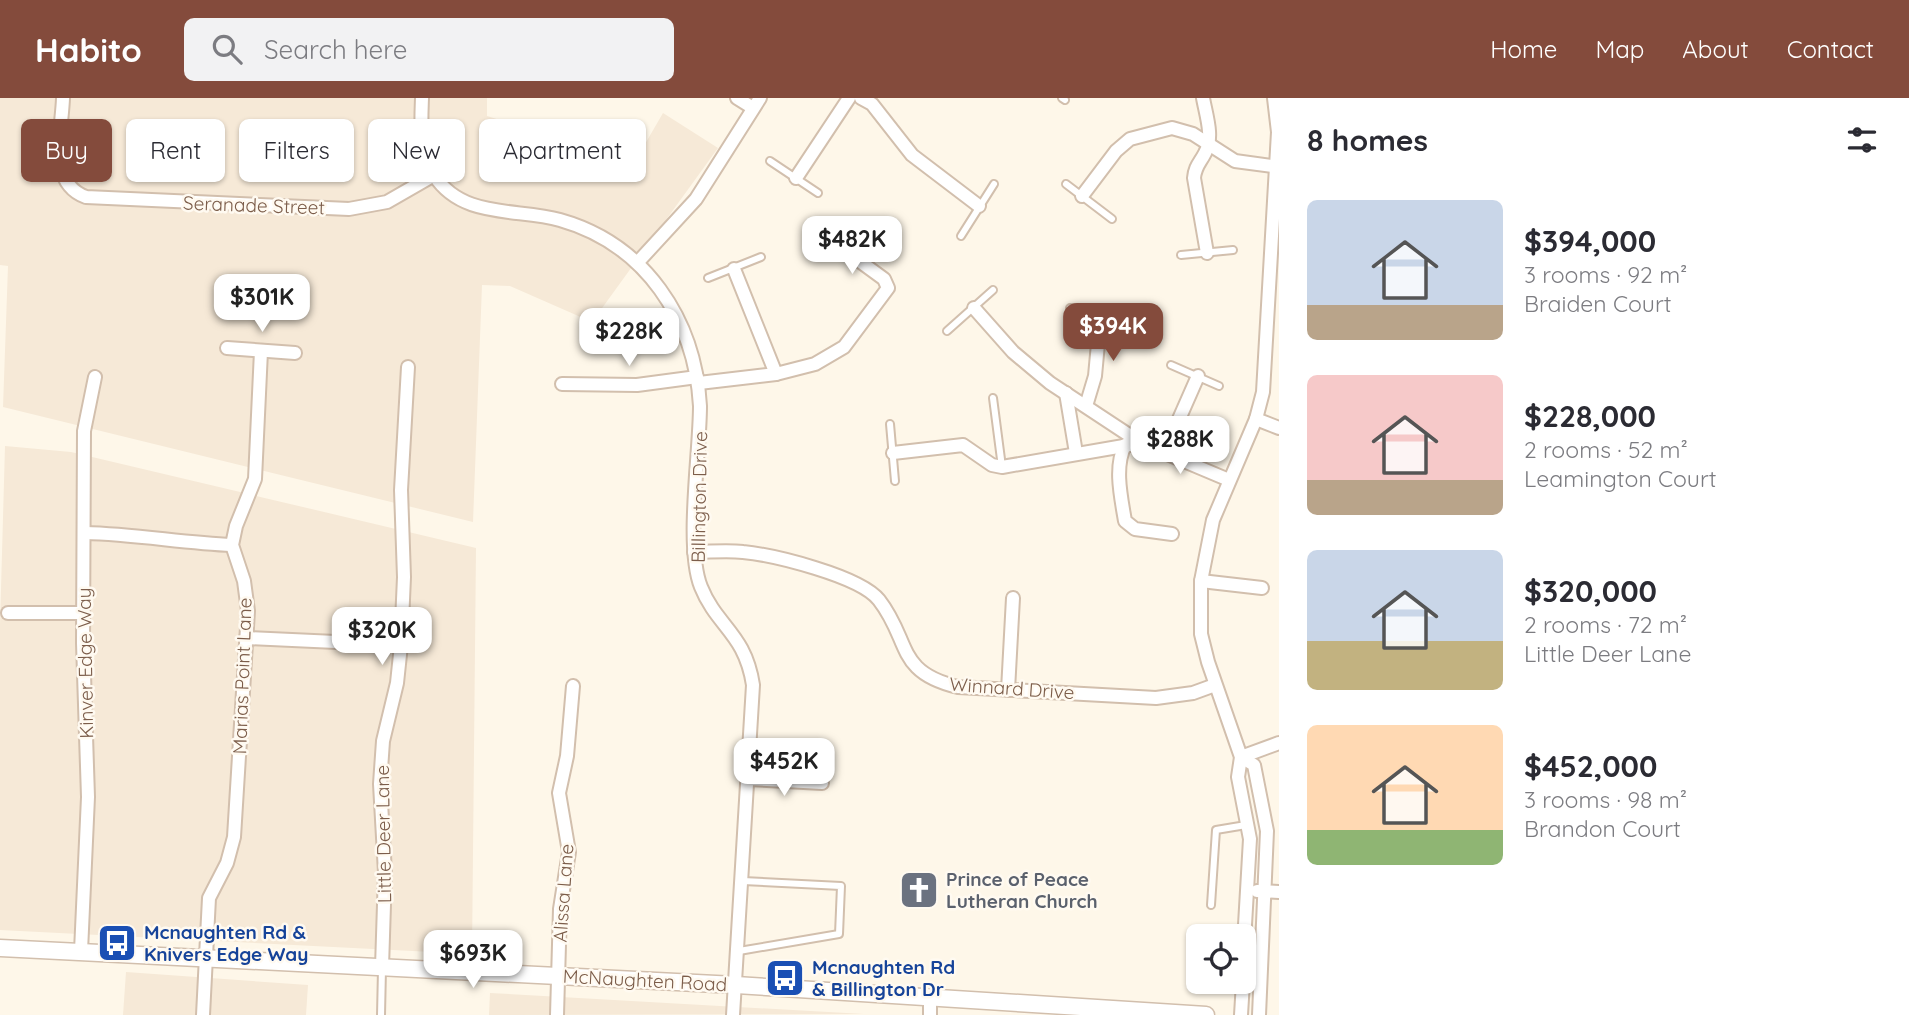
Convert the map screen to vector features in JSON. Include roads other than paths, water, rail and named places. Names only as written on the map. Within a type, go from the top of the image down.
[{"type":"street","name":"Seranade Street","points":[[63,98],[60,170],[69,188],[93,198],[349,209],[387,202],[422,182]]},
{"type":"street","points":[[421,119],[422,98]]},
{"type":"street","points":[[441,182],[455,197],[476,206],[560,220],[592,232],[639,262],[695,199],[757,103],[737,98]]},
{"type":"street","points":[[796,178],[849,98]]},
{"type":"street","points":[[1203,98],[1209,127],[1208,145],[1194,168],[1194,178],[1207,253]]},
{"type":"street","points":[[1245,924],[1248,825],[1238,777],[1241,757],[1215,685],[1201,634],[1201,581],[1206,546],[1229,480],[1256,419],[1266,369],[1278,167],[1274,98]]},
{"type":"street","points":[[870,100],[912,155],[979,206]]},
{"type":"street","points":[[1082,196],[1116,151],[1130,139],[1146,133],[1183,129],[1235,161],[1278,167]]},
{"type":"street","points":[[562,384],[637,385],[776,374],[805,369],[844,347],[888,288],[884,279],[842,249]]},
{"type":"street","name":"Billington Drive","points":[[639,262],[682,323],[698,380],[700,433],[694,552],[701,588],[740,643],[751,671],[749,779],[733,1015]]},
{"type":"street","points":[[734,269],[776,374]]},
{"type":"street","points":[[974,307],[1013,352],[1066,393],[1142,443],[1229,480]]},
{"type":"street","points":[[1086,406],[1095,376],[1101,311]]},
{"type":"street","points":[[227,348],[295,353]]},
{"type":"street","points":[[85,533],[136,535],[178,543],[232,545],[236,526],[255,479],[261,351]]},
{"type":"street","name":"Little Deer Lane","points":[[382,967],[386,873],[380,765],[401,645],[404,577],[401,490],[408,367]]},
{"type":"street","points":[[1165,451],[1198,376]]},
{"type":"street","name":"Kinver Edge Way","points":[[81,951],[88,797],[83,613],[85,419],[95,377]]},
{"type":"street","points":[[1066,393],[1076,453]]},
{"type":"street","points":[[1256,419],[1279,428]]},
{"type":"street","points":[[892,453],[963,445],[992,465],[1002,467],[1142,443]]},
{"type":"street","points":[[1125,445],[1119,456],[1125,521],[1135,529],[1172,534]]},
{"type":"street","name":"Marias Point Lane","points":[[203,1015],[209,898],[227,863],[234,837],[247,596],[232,545]]},
{"type":"street","name":"Winnard Drive","points":[[694,552],[753,553],[857,582],[879,600],[903,650],[926,676],[958,687],[1156,698],[1193,693],[1215,685]]},
{"type":"street","points":[[1201,581],[1262,588]]},
{"type":"street","points":[[1008,690],[1013,598]]},
{"type":"street","points":[[8,613],[83,613]]},
{"type":"street","points":[[246,638],[401,645]]},
{"type":"street","name":"Alissa Lane","points":[[556,1015],[560,909],[569,852],[559,793],[567,756],[573,687]]},
{"type":"street","points":[[1241,757],[1279,743]]},
{"type":"street","points":[[1241,757],[1254,765],[1268,831],[1259,1015]]},
{"type":"street","points":[[749,779],[822,783]]},
{"type":"street","points":[[1247,891],[1279,892]]},
{"type":"street","name":"McNaughten Road","points":[[0,948],[736,985],[1206,1015]]},
{"type":"street","points":[[1241,1015],[1242,994]]},
{"type":"street","points":[[930,997],[930,1015]]},
{"type":"lane","points":[[770,161],[818,193]]},
{"type":"lane","points":[[961,236],[994,184]]},
{"type":"lane","points":[[1066,184],[1112,219]]},
{"type":"lane","points":[[1181,255],[1233,250]]},
{"type":"lane","points":[[708,278],[761,257]]},
{"type":"lane","points":[[947,331],[993,290]]},
{"type":"lane","points":[[1070,308],[1131,314]]},
{"type":"lane","points":[[1171,365],[1219,386]]},
{"type":"lane","points":[[993,398],[1002,467]]},
{"type":"lane","points":[[890,424],[895,481]]},
{"type":"lane","points":[[1211,905],[1216,830],[1248,825]]},
{"type":"lane","points":[[738,951],[839,934],[841,886],[743,881]]},
{"type":"lane","points":[[381,1015],[382,967]]},
{"type":"place","name":"Prince of Peace Lutheran Church","points":[[919,890]]},
{"type":"place","name":"Mcnaughten Rd & Knivers Edge Way","points":[[117,943]]},
{"type":"place","name":"Mcnaughten Rd & Billington Dr","points":[[785,978]]}]
